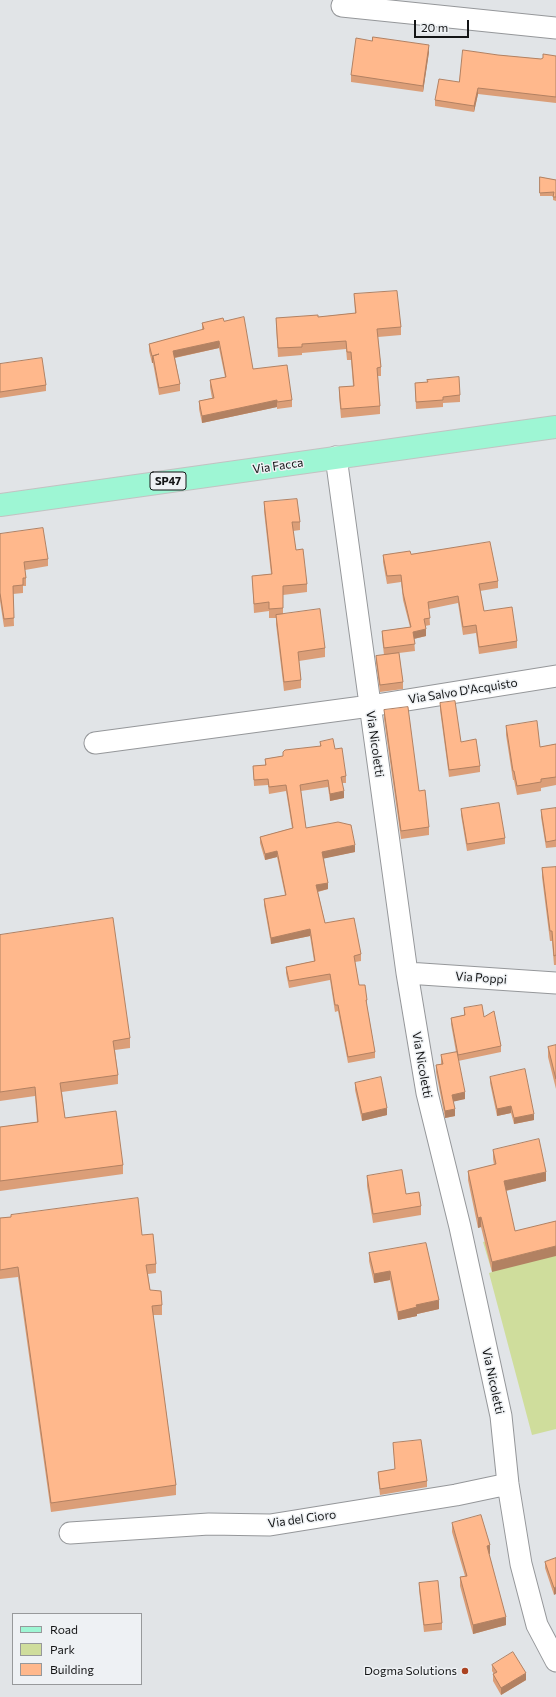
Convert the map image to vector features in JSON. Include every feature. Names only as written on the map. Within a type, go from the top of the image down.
[{"type":"main road","name":"Via Facca","points":[[0,505],[556,427]]},
{"type":"street","points":[[342,6],[556,28]]},
{"type":"street","name":"Via Nicoletti","points":[[336,458],[407,973],[427,1093],[460,1227],[501,1416],[508,1484],[521,1564],[537,1625],[556,1661]]},
{"type":"street","name":"Via Salvo D'Acquisto","points":[[95,743],[370,706],[556,676]]},
{"type":"street","name":"Via Poppi","points":[[407,973],[556,983]]},
{"type":"street","name":"Via del Cioro","points":[[70,1532],[209,1524],[270,1525],[456,1495],[508,1484]]},
{"type":"green space","points":[[556,1222],[556,1429],[532,1435],[489,1273],[492,1272],[483,1242]]},
{"type":"building","points":[[373,37],[429,45],[423,86],[351,75],[356,38],[372,41]]},
{"type":"building","points":[[463,50],[541,59],[543,58],[543,54],[556,56],[556,97],[478,88],[474,106],[435,100],[439,79],[459,82]]},
{"type":"building","points":[[540,177],[556,180],[556,197],[553,197],[554,192],[540,193]]},
{"type":"building","points":[[397,291],[401,327],[377,329],[381,367],[377,368],[380,406],[341,409],[339,387],[354,386],[351,352],[347,352],[346,341],[302,344],[302,347],[278,348],[276,318],[318,315],[318,317],[356,313],[354,294]]},
{"type":"building","points":[[244,317],[253,369],[287,365],[292,400],[277,402],[277,400],[202,416],[199,401],[214,398],[210,380],[226,377],[219,341],[173,351],[180,384],[159,388],[153,356],[159,354],[152,356],[149,344],[204,329],[202,323],[223,318],[224,321]]},
{"type":"building","points":[[42,358],[46,385],[0,392],[0,364]]},
{"type":"building","points":[[459,377],[460,395],[443,397],[443,400],[416,402],[415,383],[428,382],[427,380]]},
{"type":"building","points":[[297,499],[300,522],[292,522],[296,550],[303,549],[307,584],[283,586],[283,608],[269,609],[269,602],[254,604],[252,576],[272,574],[264,502]]},
{"type":"building","points":[[43,528],[48,559],[24,562],[26,578],[23,578],[23,585],[13,586],[14,618],[4,619],[0,593],[0,534]]},
{"type":"building","points":[[490,542],[498,581],[479,584],[484,611],[512,607],[517,641],[479,647],[476,625],[463,627],[458,596],[428,602],[430,618],[424,619],[426,629],[413,632],[415,644],[384,648],[382,631],[411,627],[403,593],[401,575],[387,576],[383,555],[410,551],[411,554]]},
{"type":"building","points":[[320,609],[325,648],[298,652],[301,680],[284,682],[276,615]]},
{"type":"building","points":[[399,653],[403,682],[380,685],[376,656]]},
{"type":"building","points":[[455,701],[461,742],[476,739],[480,766],[449,770],[440,703]]},
{"type":"building","points":[[408,707],[419,791],[425,790],[429,827],[401,831],[384,710]]},
{"type":"building","points":[[537,721],[540,747],[556,744],[556,777],[541,779],[541,782],[517,786],[513,771],[506,726]]},
{"type":"building","points":[[333,739],[335,749],[342,748],[346,776],[341,777],[344,791],[330,794],[328,780],[300,785],[306,828],[338,822],[351,825],[355,845],[322,852],[328,883],[316,885],[325,923],[354,918],[361,954],[354,956],[359,985],[365,985],[366,1000],[375,1052],[348,1057],[338,1005],[335,1005],[330,974],[289,981],[286,967],[315,961],[310,929],[271,938],[264,899],[286,895],[277,851],[265,854],[260,837],[293,828],[286,785],[269,787],[268,779],[254,780],[253,766],[266,765],[265,759],[283,756],[283,752],[285,750],[321,746],[320,742]]},
{"type":"building","points":[[499,803],[505,838],[467,844],[461,809]]},
{"type":"building","points":[[556,808],[556,840],[546,842],[541,810]]},
{"type":"building","points":[[556,867],[556,955],[554,956],[552,931],[550,931],[542,868]]},
{"type":"building","points":[[113,918],[130,1038],[113,1041],[118,1075],[60,1083],[65,1118],[116,1111],[123,1165],[0,1181],[0,1127],[38,1122],[35,1087],[0,1092],[0,935]]},
{"type":"building","points":[[482,1005],[484,1017],[494,1011],[501,1046],[458,1055],[451,1018],[465,1015],[464,1008]]},
{"type":"building","points":[[556,1045],[556,1079],[548,1047]]},
{"type":"building","points":[[457,1052],[465,1092],[452,1095],[455,1109],[445,1111],[436,1065],[443,1064],[441,1055]]},
{"type":"building","points":[[525,1069],[534,1114],[514,1118],[511,1106],[497,1109],[490,1077]]},
{"type":"building","points":[[381,1077],[387,1108],[362,1114],[355,1083]]},
{"type":"building","points":[[539,1139],[546,1172],[504,1181],[515,1231],[556,1221],[556,1246],[492,1262],[481,1217],[478,1218],[468,1171],[496,1164],[493,1150]]},
{"type":"building","points":[[402,1170],[406,1194],[419,1192],[421,1206],[373,1214],[367,1176]]},
{"type":"building","points":[[138,1198],[142,1235],[153,1234],[156,1264],[146,1265],[150,1290],[161,1291],[162,1305],[152,1306],[176,1485],[51,1503],[18,1267],[0,1270],[0,1218],[11,1217],[11,1215]]},
{"type":"building","points":[[426,1243],[439,1300],[416,1305],[417,1307],[398,1312],[390,1271],[374,1274],[369,1253]]},
{"type":"building","points":[[421,1440],[427,1481],[380,1489],[378,1472],[395,1469],[393,1443]]},
{"type":"building","points":[[481,1515],[490,1545],[487,1546],[506,1617],[473,1625],[460,1577],[467,1576],[452,1523]]},
{"type":"building","points":[[556,1558],[556,1587],[554,1588],[545,1562]]},
{"type":"building","points":[[438,1581],[442,1623],[424,1625],[419,1583]]},
{"type":"building","points":[[513,1652],[526,1673],[501,1688],[493,1674],[497,1672],[492,1665]]},
{"type":"place","name":"Dogma Solutions","points":[[465,1671]]}]
